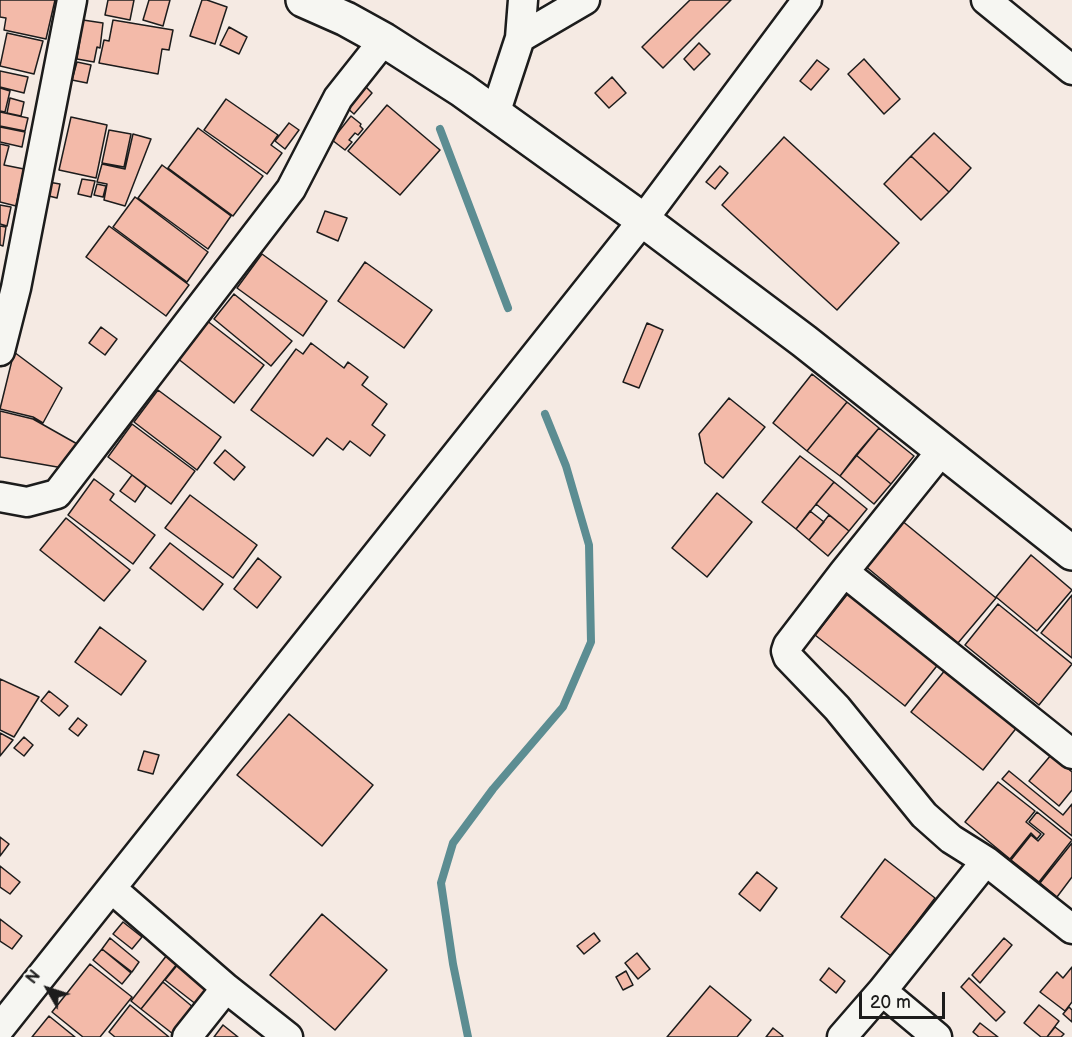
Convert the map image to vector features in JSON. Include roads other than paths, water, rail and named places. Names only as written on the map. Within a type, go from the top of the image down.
[{"type":"street","points":[[0,351],[8,286],[72,0]]},
{"type":"street","points":[[303,0],[346,19],[384,40],[454,84],[643,220],[804,341],[1072,553]]},
{"type":"street","points":[[495,114],[520,38],[523,0]]},
{"type":"street","points":[[520,38],[585,0]]},
{"type":"street","points":[[0,1028],[643,220],[807,0]]},
{"type":"street","points":[[986,0],[1072,70]]},
{"type":"street","points":[[0,497],[27,502],[57,494],[291,189],[338,98],[384,40]]},
{"type":"street","points":[[942,449],[844,572],[788,645],[786,651],[788,657],[837,708],[924,815],[1072,929]]},
{"type":"street","points":[[844,572],[1072,754]]},
{"type":"street","points":[[842,1037],[882,992],[986,861]]},
{"type":"street","points":[[112,889],[226,988],[288,1037]]},
{"type":"street","points":[[187,1037],[226,988]]},
{"type":"street","points":[[882,992],[937,1037]]},
{"type":"waterway","points":[[440,129],[508,308]]},
{"type":"waterway","points":[[468,1037],[453,964],[441,883],[453,843],[493,789],[563,707],[591,642],[589,545],[566,466],[545,414]]}]
